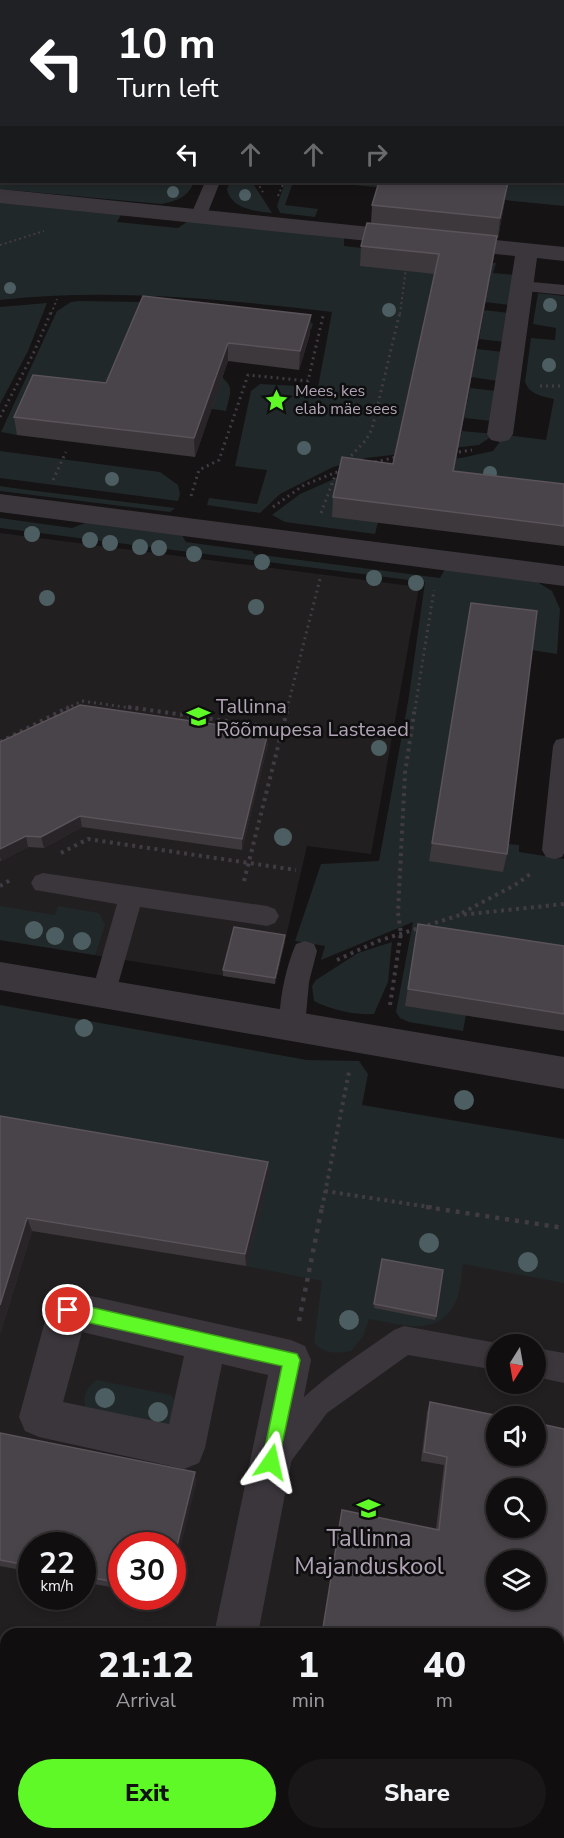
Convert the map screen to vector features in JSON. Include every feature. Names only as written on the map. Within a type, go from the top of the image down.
[{"type":"street","points":[[0,196],[564,254]]},
{"type":"street","points":[[500,434],[527,250]]},
{"type":"street","points":[[0,503],[564,576]]},
{"type":"street","points":[[0,976],[564,1073]]},
{"type":"street","points":[[207,1341],[184,1448],[39,1417],[68,1310],[207,1341],[291,1360],[237,1628]]},
{"type":"lane","points":[[198,216],[212,183]]},
{"type":"lane","points":[[522,286],[564,290]]},
{"type":"lane","points":[[554,850],[564,746]]},
{"type":"lane","points":[[43,883],[267,916]]},
{"type":"lane","points":[[103,995],[131,896]]},
{"type":"lane","points":[[292,1026],[297,982],[305,951]]},
{"type":"lane","points":[[271,1462],[316,1403],[404,1340],[486,1354]]},
{"type":"lane","points":[[546,1365],[564,1368]]},
{"type":"path","points":[[322,520],[321,511],[337,471],[366,440],[372,429],[404,295],[405,270],[412,238]]},
{"type":"path","points":[[0,417],[34,352],[57,299]]},
{"type":"path","points":[[183,526],[199,470],[219,460],[248,375],[308,381],[323,316]]},
{"type":"path","points":[[442,454],[487,447],[500,434]]},
{"type":"path","points":[[52,482],[66,452]]},
{"type":"path","points":[[367,464],[397,457]]},
{"type":"path","points":[[271,510],[277,502],[296,491],[337,471],[347,469]]},
{"type":"path","points":[[236,911],[323,568]]},
{"type":"path","points":[[291,1360],[325,1191],[401,933],[398,913],[405,772],[434,587]]},
{"type":"path","points":[[0,742],[82,700],[282,729]]},
{"type":"path","points":[[56,856],[88,839],[249,861],[296,870]]},
{"type":"path","points":[[460,915],[515,885],[533,872],[546,855],[554,850]]},
{"type":"path","points":[[0,886],[14,878]]},
{"type":"path","points":[[297,982],[378,940],[460,915],[564,904]]},
{"type":"path","points":[[325,1191],[564,1228]]},
{"type":"shaded area","points":[[0,183],[194,183],[181,198],[161,204],[0,189]]},
{"type":"shaded area","points":[[230,183],[253,183],[272,213],[251,210],[239,205],[229,196],[227,189]]},
{"type":"shaded area","points":[[285,183],[293,183],[285,205],[318,209],[315,217],[280,213],[277,206]]},
{"type":"shaded area","points":[[334,183],[564,183],[564,206]]},
{"type":"shaded area","points":[[0,202],[122,213],[117,222],[178,228],[188,221],[344,238],[344,246],[496,263],[493,273],[515,275],[510,305],[485,302],[459,444],[462,431],[495,434],[479,445],[366,458],[333,467],[280,494],[260,513],[207,505],[209,498],[257,504],[267,470],[235,466],[251,391],[260,384],[318,387],[332,312],[208,299],[125,295],[0,300]]},
{"type":"shaded area","points":[[538,293],[564,296],[564,504],[378,522],[375,534],[285,522],[272,515],[300,494],[357,469],[393,463],[461,458],[493,451],[505,435],[546,440],[554,399],[533,392],[525,382],[531,338],[555,340],[556,328],[533,324]]},
{"type":"shaded area","points":[[71,302],[143,302],[309,321],[313,324],[311,330],[281,327],[135,399],[37,393],[17,435],[1,432],[57,311]]},
{"type":"shaded area","points":[[47,303],[28,351],[0,404],[0,307]]},
{"type":"shaded area","points":[[484,310],[509,313],[505,342],[479,339]]},
{"type":"shaded area","points":[[477,349],[503,352],[498,381],[471,377]]},
{"type":"shaded area","points":[[217,373],[227,382],[230,389],[226,411],[171,403]]},
{"type":"shaded area","points":[[470,388],[497,391],[492,421],[464,418]]},
{"type":"shaded area","points":[[0,451],[160,472],[178,485],[180,494],[178,501],[0,478]]},
{"type":"shaded area","points":[[0,486],[175,508],[170,512],[0,491]]},
{"type":"shaded area","points":[[0,518],[72,528],[88,522],[181,533],[186,542],[252,551],[254,554],[440,578],[445,569],[534,580],[552,591],[560,609],[557,654],[531,650],[507,844],[519,845],[519,852],[564,859],[564,964],[466,1015],[463,1031],[409,1022],[400,1018],[396,1012],[413,922],[321,960],[325,946],[295,941],[321,864],[379,861],[409,696],[425,582],[0,528]]},
{"type":"shaded area","name":"Tallinna Rõõmupesa Lasteaed","points":[[0,533],[419,587],[371,854],[307,846],[275,984],[0,940]]},
{"type":"shaded area","points":[[0,906],[55,915],[58,906],[99,913],[105,925],[95,955],[0,940]]},
{"type":"shaded area","points":[[392,942],[388,982],[374,1014],[343,1011],[314,1001],[312,986],[316,980],[358,953]]},
{"type":"shaded area","points":[[0,1005],[307,1060],[359,1061],[368,1074],[362,1105],[564,1139],[564,1283],[463,1264],[458,1297],[448,1313],[439,1321],[429,1325],[406,1326],[369,1319],[363,1336],[351,1351],[335,1353],[327,1351],[314,1343],[322,1281],[246,1266],[268,1176],[0,1129]]},
{"type":"shaded area","points":[[0,1018],[305,1199],[564,1253],[564,1628],[0,1628]]},
{"type":"shaded area","points":[[97,1380],[171,1395],[176,1403],[168,1428],[87,1412],[84,1403],[85,1394]]},
{"type":"building","points":[[379,183],[508,183],[500,218],[372,205]]},
{"type":"building","points":[[367,223],[497,236],[453,471],[564,484],[564,526],[333,497],[342,457],[393,464],[439,254],[361,246]]},
{"type":"building","points":[[143,296],[311,315],[300,351],[228,343],[194,438],[14,417],[33,375],[106,383]]},
{"type":"building","points":[[471,603],[537,611],[507,854],[432,843]]},
{"type":"building","points":[[80,705],[268,732],[242,839],[80,816],[41,837],[26,836],[0,849],[0,742]]},
{"type":"building","points":[[418,924],[564,946],[564,1014],[408,989]]},
{"type":"building","points":[[234,927],[285,935],[275,978],[223,970]]},
{"type":"building","points":[[0,1116],[268,1162],[245,1254],[27,1218],[0,1305]]},
{"type":"building","points":[[382,1259],[443,1270],[436,1316],[374,1304]]},
{"type":"building","name":"Tallinna Majanduskool","points":[[430,1402],[486,1413],[486,1466],[546,1466],[546,1425],[564,1429],[564,1628],[323,1628],[342,1510],[439,1530],[447,1457],[424,1452]]},
{"type":"building","points":[[0,1433],[195,1472],[180,1532],[108,1532],[108,1581],[96,1578],[96,1532],[18,1532],[18,1563],[0,1560]]},
{"type":"place","name":"Mees, kes elab mäe sees","points":[[277,400]]},
{"type":"place","name":"Tallinna Rõõmupesa Lasteaed","points":[[198,717]]},
{"type":"place","name":"Tallinna Majanduskool","points":[[369,1508]]},
{"type":"route","points":[[68,1310],[291,1360],[271,1462]]}]
